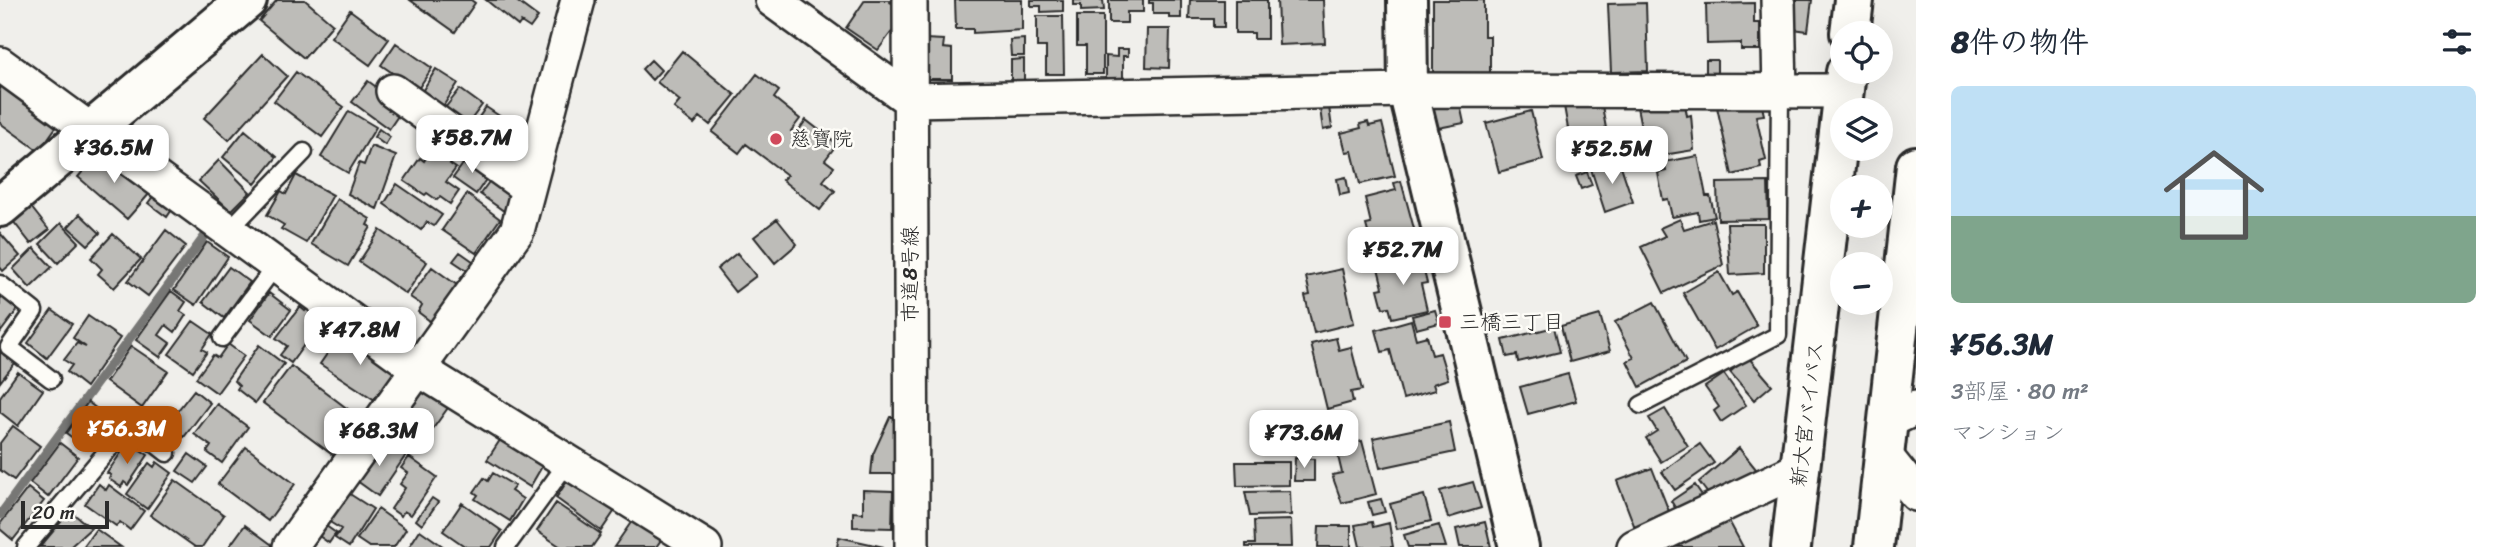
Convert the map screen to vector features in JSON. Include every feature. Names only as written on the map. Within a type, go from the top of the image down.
[{"type":"main road","points":[[0,207],[247,0]]},
{"type":"main road","points":[[1407,0],[1408,90],[1519,547]]},
{"type":"main road","points":[[1851,21],[1854,0]]},
{"type":"main road","name":"新大宮バイパス","points":[[1791,547],[1845,84]]},
{"type":"main road","points":[[1874,547],[1896,428],[1916,166]]},
{"type":"street","points":[[290,547],[416,368],[517,232],[578,0]]},
{"type":"street","points":[[772,0],[910,100],[1408,90],[1780,91],[1830,83]]},
{"type":"street","name":"市道8号線","points":[[910,0],[912,547]]},
{"type":"street","points":[[1778,0],[1780,91]]},
{"type":"street","points":[[0,64],[416,368],[705,547]]},
{"type":"street","points":[[393,91],[528,188]]},
{"type":"street","points":[[1896,428],[1916,494]]},
{"type":"street","points":[[1634,547],[1801,468]]},
{"type":"lane","points":[[1641,405],[1778,335],[1780,91]]},
{"type":"lane","points":[[229,230],[304,152]]},
{"type":"lane","points":[[222,338],[276,265]]},
{"type":"lane","points":[[0,284],[34,311],[9,347],[51,379]]},
{"type":"lane","points":[[26,547],[130,424],[167,453]]},
{"type":"lane","points":[[506,547],[568,462]]},
{"type":"building","points":[[277,0],[305,0],[333,24],[304,58],[259,21]]},
{"type":"building","points":[[410,0],[471,0],[475,3],[455,32]]},
{"type":"building","points":[[486,0],[515,0],[538,17],[530,28],[521,22],[518,26]]},
{"type":"building","points":[[865,0],[892,0],[890,2],[899,8],[893,17],[899,22],[878,50],[846,28]]},
{"type":"building","points":[[955,0],[1022,0],[1022,30],[973,33],[973,29],[956,29]]},
{"type":"building","points":[[1031,0],[1063,0],[1063,11],[1041,12],[1041,6],[1031,6]]},
{"type":"building","points":[[1073,0],[1103,0],[1104,10],[1081,11],[1081,5],[1073,5]]},
{"type":"building","points":[[1109,0],[1143,0],[1143,12],[1127,12],[1127,23],[1109,23]]},
{"type":"building","points":[[1149,0],[1181,0],[1181,18],[1169,18],[1169,14],[1153,14],[1153,3],[1149,3]]},
{"type":"building","points":[[1190,0],[1224,0],[1224,27],[1214,27],[1214,19],[1189,19]]},
{"type":"building","points":[[1235,0],[1267,0],[1267,39],[1254,39],[1254,33],[1235,33]]},
{"type":"building","points":[[1277,0],[1323,0],[1325,43],[1279,45]]},
{"type":"building","points":[[1433,0],[1484,0],[1484,36],[1490,36],[1490,73],[1433,73]]},
{"type":"building","points":[[1790,0],[1812,0],[1808,31],[1786,28]]},
{"type":"building","points":[[1646,3],[1648,71],[1611,72],[1608,4]]},
{"type":"building","points":[[1754,3],[1754,23],[1760,23],[1760,50],[1741,50],[1741,43],[1707,44],[1706,4]]},
{"type":"building","points":[[350,10],[389,39],[370,65],[331,37]]},
{"type":"building","points":[[1037,16],[1063,16],[1064,74],[1046,74],[1046,47],[1037,47]]},
{"type":"building","points":[[1077,16],[1103,16],[1103,74],[1086,74],[1086,46],[1077,46]]},
{"type":"building","points":[[1147,29],[1170,29],[1169,68],[1146,67]]},
{"type":"building","points":[[924,39],[944,40],[943,48],[952,49],[952,79],[924,79]]},
{"type":"building","points":[[1024,39],[1024,56],[1011,56],[1010,40]]},
{"type":"building","points":[[396,43],[432,68],[414,95],[404,81],[381,65]]},
{"type":"building","points":[[1117,49],[1128,49],[1128,56],[1123,56],[1123,81],[1106,81],[1106,56],[1117,57]]},
{"type":"building","points":[[682,51],[735,95],[710,125],[700,117],[694,124],[674,108],[680,101],[657,82]]},
{"type":"building","points":[[263,54],[287,76],[229,140],[204,118]]},
{"type":"building","points":[[1024,59],[1024,83],[1011,83],[1011,60]]},
{"type":"building","points":[[651,60],[661,70],[652,80],[642,69]]},
{"type":"building","points":[[1706,60],[1717,60],[1717,75],[1706,75]]},
{"type":"building","points":[[436,69],[458,83],[440,111],[418,98]]},
{"type":"building","points":[[296,72],[344,107],[322,137],[274,101]]},
{"type":"building","name":"慈寶院","points":[[757,74],[779,91],[774,98],[800,119],[791,131],[796,134],[806,120],[837,144],[825,160],[834,167],[823,181],[835,191],[820,210],[782,180],[787,175],[746,144],[739,153],[712,132]]},
{"type":"building","points":[[0,76],[61,120],[39,151],[0,123]]},
{"type":"building","points":[[368,81],[404,107],[389,129],[352,102]]},
{"type":"building","points":[[460,89],[482,105],[467,125],[445,108]]},
{"type":"building","points":[[1684,98],[1687,116],[1691,115],[1694,150],[1663,155],[1659,130],[1642,132],[1637,107]]},
{"type":"building","points":[[1459,100],[1464,123],[1438,128],[1433,106]]},
{"type":"building","points":[[1601,100],[1611,157],[1574,163],[1564,106]]},
{"type":"building","points":[[1761,102],[1764,115],[1756,116],[1766,160],[1760,162],[1761,168],[1732,175],[1717,107]]},
{"type":"building","points":[[486,107],[507,121],[492,144],[470,130]]},
{"type":"building","points":[[1329,107],[1332,128],[1323,130],[1320,109]]},
{"type":"building","points":[[349,111],[376,127],[348,173],[321,157]]},
{"type":"building","points":[[1531,111],[1543,160],[1499,172],[1486,123]]},
{"type":"building","points":[[1368,122],[1369,126],[1382,123],[1395,176],[1360,184],[1352,151],[1346,152],[1341,133],[1361,128],[1360,124]]},
{"type":"building","points":[[510,126],[534,142],[521,164],[496,148]]},
{"type":"building","points":[[379,129],[390,137],[385,145],[374,137]]},
{"type":"building","points":[[245,130],[277,157],[255,184],[223,157]]},
{"type":"building","points":[[440,138],[458,151],[450,164],[456,168],[446,182],[459,191],[450,204],[440,197],[437,200],[427,193],[425,195],[404,181],[420,158],[424,161]]},
{"type":"building","points":[[371,146],[396,156],[377,209],[348,194],[359,163],[364,165]]},
{"type":"building","points":[[101,150],[150,193],[127,219],[78,177]]},
{"type":"building","points":[[1698,156],[1706,196],[1710,196],[1715,217],[1699,220],[1698,212],[1672,217],[1668,199],[1663,200],[1658,173],[1666,171],[1664,162]]},
{"type":"building","points":[[468,157],[491,172],[476,194],[453,178]]},
{"type":"building","points":[[219,160],[250,192],[231,211],[199,181]]},
{"type":"building","points":[[1619,160],[1633,202],[1605,212],[1591,169]]},
{"type":"building","points":[[1587,172],[1592,185],[1581,189],[1576,176]]},
{"type":"building","points":[[296,175],[333,195],[306,243],[281,229],[284,225],[267,215],[281,191],[286,194]]},
{"type":"building","points":[[494,175],[517,201],[508,214],[480,194]]},
{"type":"building","points":[[1346,177],[1349,193],[1340,195],[1337,179]]},
{"type":"building","points":[[1401,181],[1416,236],[1372,247],[1366,225],[1371,224],[1365,198],[1396,190],[1394,183]]},
{"type":"building","points":[[1768,182],[1769,219],[1718,220],[1717,183]]},
{"type":"building","points":[[397,184],[442,215],[434,226],[427,222],[421,230],[384,204]]},
{"type":"building","points":[[157,191],[175,205],[167,217],[148,203]]},
{"type":"building","points":[[467,194],[500,219],[476,253],[442,230]]},
{"type":"building","points":[[337,199],[370,219],[367,225],[371,227],[348,266],[311,244]]},
{"type":"building","points":[[31,207],[49,230],[31,244],[13,221]]},
{"type":"building","points":[[80,214],[100,233],[88,245],[68,227]]},
{"type":"building","points":[[777,219],[797,244],[775,263],[754,237]]},
{"type":"building","points":[[1680,219],[1684,229],[1713,220],[1723,265],[1664,293],[1641,247],[1665,236],[1660,228]]},
{"type":"building","points":[[61,223],[79,242],[58,263],[40,244]]},
{"type":"building","points":[[1727,224],[1764,224],[1764,273],[1730,275]]},
{"type":"building","points":[[166,230],[186,246],[148,296],[128,281]]},
{"type":"building","points":[[380,230],[427,262],[406,294],[359,262]]},
{"type":"building","points":[[0,233],[20,256],[3,271],[0,267]]},
{"type":"building","points":[[113,234],[141,259],[114,288],[98,274],[102,269],[91,258]]},
{"type":"building","points":[[207,242],[228,257],[196,305],[174,290]]},
{"type":"building","points":[[34,248],[52,267],[30,288],[13,269]]},
{"type":"building","points":[[460,252],[477,264],[471,273],[453,261]]},
{"type":"building","points":[[737,253],[756,276],[735,292],[717,269]]},
{"type":"building","points":[[1414,253],[1415,257],[1420,256],[1427,283],[1421,284],[1427,310],[1392,318],[1389,307],[1383,308],[1378,289],[1383,288],[1378,268],[1408,261],[1406,255]]},
{"type":"building","points":[[229,267],[250,282],[224,318],[203,302]]},
{"type":"building","points":[[432,267],[461,288],[434,324],[418,312],[422,305],[410,297]]},
{"type":"building","points":[[1342,269],[1354,323],[1314,333],[1305,296],[1310,295],[1306,277]]},
{"type":"building","points":[[1719,272],[1732,295],[1737,292],[1757,326],[1715,350],[1683,293]]},
{"type":"building","points":[[171,291],[186,302],[180,311],[186,315],[175,332],[166,325],[159,335],[170,343],[160,357],[136,340]]},
{"type":"building","points":[[269,293],[291,310],[272,336],[250,320]]},
{"type":"building","points":[[0,295],[18,309],[0,333]]},
{"type":"building","points":[[1654,302],[1686,362],[1640,387],[1627,361],[1634,358],[1615,322]]},
{"type":"building","points":[[310,305],[318,311],[307,325],[314,331],[291,363],[280,355],[287,346],[276,338],[300,307],[305,311]]},
{"type":"building","points":[[52,310],[72,324],[47,358],[28,343]]},
{"type":"building","points":[[1435,310],[1439,323],[1416,329],[1412,316]]},
{"type":"building","points":[[1600,315],[1610,351],[1570,362],[1561,326]]},
{"type":"building","points":[[88,316],[120,338],[86,387],[67,372],[72,365],[64,360],[77,343],[86,347],[73,338]]},
{"type":"building","points":[[1411,320],[1416,339],[1427,336],[1432,355],[1440,353],[1448,379],[1433,384],[1435,390],[1403,399],[1390,350],[1382,352],[1376,330]]},
{"type":"building","points":[[193,321],[212,334],[202,349],[207,352],[193,371],[169,354]]},
{"type":"building","points":[[1554,327],[1560,352],[1518,362],[1517,355],[1507,357],[1503,340]]},
{"type":"building","points":[[342,332],[399,369],[378,402],[320,364]]},
{"type":"building","points":[[1336,338],[1339,350],[1351,347],[1362,390],[1351,392],[1353,402],[1327,409],[1311,344]]},
{"type":"building","points":[[228,344],[244,356],[217,393],[196,378],[213,355],[218,358]]},
{"type":"building","points":[[259,345],[284,364],[255,403],[237,389],[239,386],[234,381]]},
{"type":"building","points":[[131,346],[168,371],[142,408],[106,382]]},
{"type":"building","points":[[0,351],[15,363],[0,382]]},
{"type":"building","points":[[1748,357],[1772,385],[1754,400],[1730,372]]},
{"type":"building","points":[[291,366],[361,419],[334,456],[263,403]]},
{"type":"building","points":[[18,372],[43,390],[18,426],[0,412],[0,397]]},
{"type":"building","points":[[1568,374],[1576,401],[1528,414],[1520,387]]},
{"type":"building","points":[[1724,374],[1746,405],[1721,422],[1714,411],[1719,407],[1705,387]]},
{"type":"building","points":[[422,384],[450,405],[419,448],[405,437],[412,427],[397,417]]},
{"type":"building","points":[[194,390],[210,403],[184,437],[175,430],[179,425],[171,419]]},
{"type":"building","points":[[88,402],[106,416],[103,420],[107,423],[88,449],[66,433]]},
{"type":"building","points":[[217,404],[248,427],[222,463],[207,452],[211,446],[194,434]]},
{"type":"building","points":[[1665,409],[1688,446],[1661,462],[1646,438],[1657,431],[1649,418]]},
{"type":"building","points":[[1350,416],[1355,435],[1336,441],[1330,422]]},
{"type":"building","points":[[890,417],[898,417],[899,474],[871,474],[873,454]]},
{"type":"building","points":[[1449,422],[1455,452],[1380,468],[1373,438]]},
{"type":"building","points":[[13,426],[40,446],[14,480],[0,470],[0,443]]},
{"type":"building","points":[[502,437],[544,463],[530,487],[487,460]]},
{"type":"building","points":[[1362,441],[1376,494],[1342,503],[1332,475],[1342,473],[1336,448]]},
{"type":"building","points":[[60,443],[78,457],[48,497],[30,483]]},
{"type":"building","points":[[376,443],[390,453],[394,446],[406,455],[378,496],[353,478]]},
{"type":"building","points":[[1700,444],[1714,463],[1675,490],[1662,472]]},
{"type":"building","points":[[133,445],[148,455],[128,485],[124,482],[121,487],[109,479],[111,475],[107,473],[125,447],[129,450]]},
{"type":"building","points":[[246,447],[295,484],[268,521],[218,484]]},
{"type":"building","points":[[1739,448],[1760,474],[1715,503],[1699,482]]},
{"type":"building","points":[[189,454],[207,467],[195,483],[177,471]]},
{"type":"building","points":[[409,457],[437,477],[411,515],[404,511],[401,516],[391,509],[405,488],[400,484],[408,473],[401,468]]},
{"type":"building","points":[[1295,458],[1314,459],[1314,481],[1294,481]]},
{"type":"building","points":[[157,462],[172,473],[147,509],[127,494],[149,463],[154,467]]},
{"type":"building","points":[[1236,462],[1289,462],[1289,485],[1237,486]]},
{"type":"building","points":[[1652,468],[1672,519],[1637,533],[1617,481]]},
{"type":"building","points":[[493,473],[515,486],[511,491],[523,499],[510,521],[475,499],[478,495],[474,492],[484,478],[488,481]]},
{"type":"building","points":[[570,477],[616,509],[601,531],[556,498]]},
{"type":"building","points":[[175,480],[224,515],[202,547],[195,547],[150,515]]},
{"type":"building","points":[[1473,482],[1481,508],[1448,518],[1440,491]]},
{"type":"building","points":[[99,484],[106,490],[109,485],[144,511],[130,530],[120,522],[116,526],[85,504]]},
{"type":"building","points":[[1695,485],[1706,501],[1681,517],[1671,501]]},
{"type":"building","points":[[28,488],[44,501],[13,540],[0,529],[0,524]]},
{"type":"building","points":[[342,489],[373,509],[349,547],[335,538],[341,529],[323,518]]},
{"type":"building","points":[[863,490],[893,491],[892,528],[853,527],[853,512],[863,513]]},
{"type":"building","points":[[1290,491],[1291,515],[1250,516],[1245,492]]},
{"type":"building","points":[[1424,495],[1431,521],[1397,529],[1390,504]]},
{"type":"building","points":[[432,498],[438,502],[422,525],[416,520]]},
{"type":"building","points":[[1381,499],[1385,512],[1372,515],[1368,502]]},
{"type":"building","points":[[462,503],[502,531],[491,547],[466,547],[443,531]]},
{"type":"building","points":[[556,503],[601,534],[592,547],[561,547],[537,531]]},
{"type":"building","points":[[378,509],[406,529],[394,547],[369,547],[357,539]]},
{"type":"building","points":[[70,511],[91,528],[70,547],[40,547]]},
{"type":"building","points":[[1728,519],[1743,547],[1674,547]]},
{"type":"building","points":[[1291,520],[1292,547],[1246,547],[1246,544],[1255,544],[1254,521]]},
{"type":"building","points":[[319,521],[336,533],[329,543],[312,531]]},
{"type":"building","points":[[632,521],[661,540],[656,547],[614,547]]},
{"type":"building","points":[[1372,522],[1373,527],[1389,523],[1393,547],[1360,547],[1355,525]]},
{"type":"building","points":[[1485,522],[1491,547],[1460,547],[1456,529]]},
{"type":"building","points":[[245,525],[275,547],[229,547]]},
{"type":"building","points":[[1439,525],[1446,547],[1408,547],[1404,535]]},
{"type":"building","points":[[1319,526],[1351,526],[1351,547],[1318,547]]},
{"type":"building","points":[[96,529],[121,547],[83,547]]},
{"type":"building","points":[[420,530],[444,547],[409,547]]},
{"type":"building","points":[[839,537],[884,547],[837,547]]},
{"type":"waterway","points":[[0,515],[207,233]]},
{"type":"place","name":"慈寶院","points":[[776,139]]},
{"type":"place","name":"三橋三丁目","points":[[1445,322]]}]
